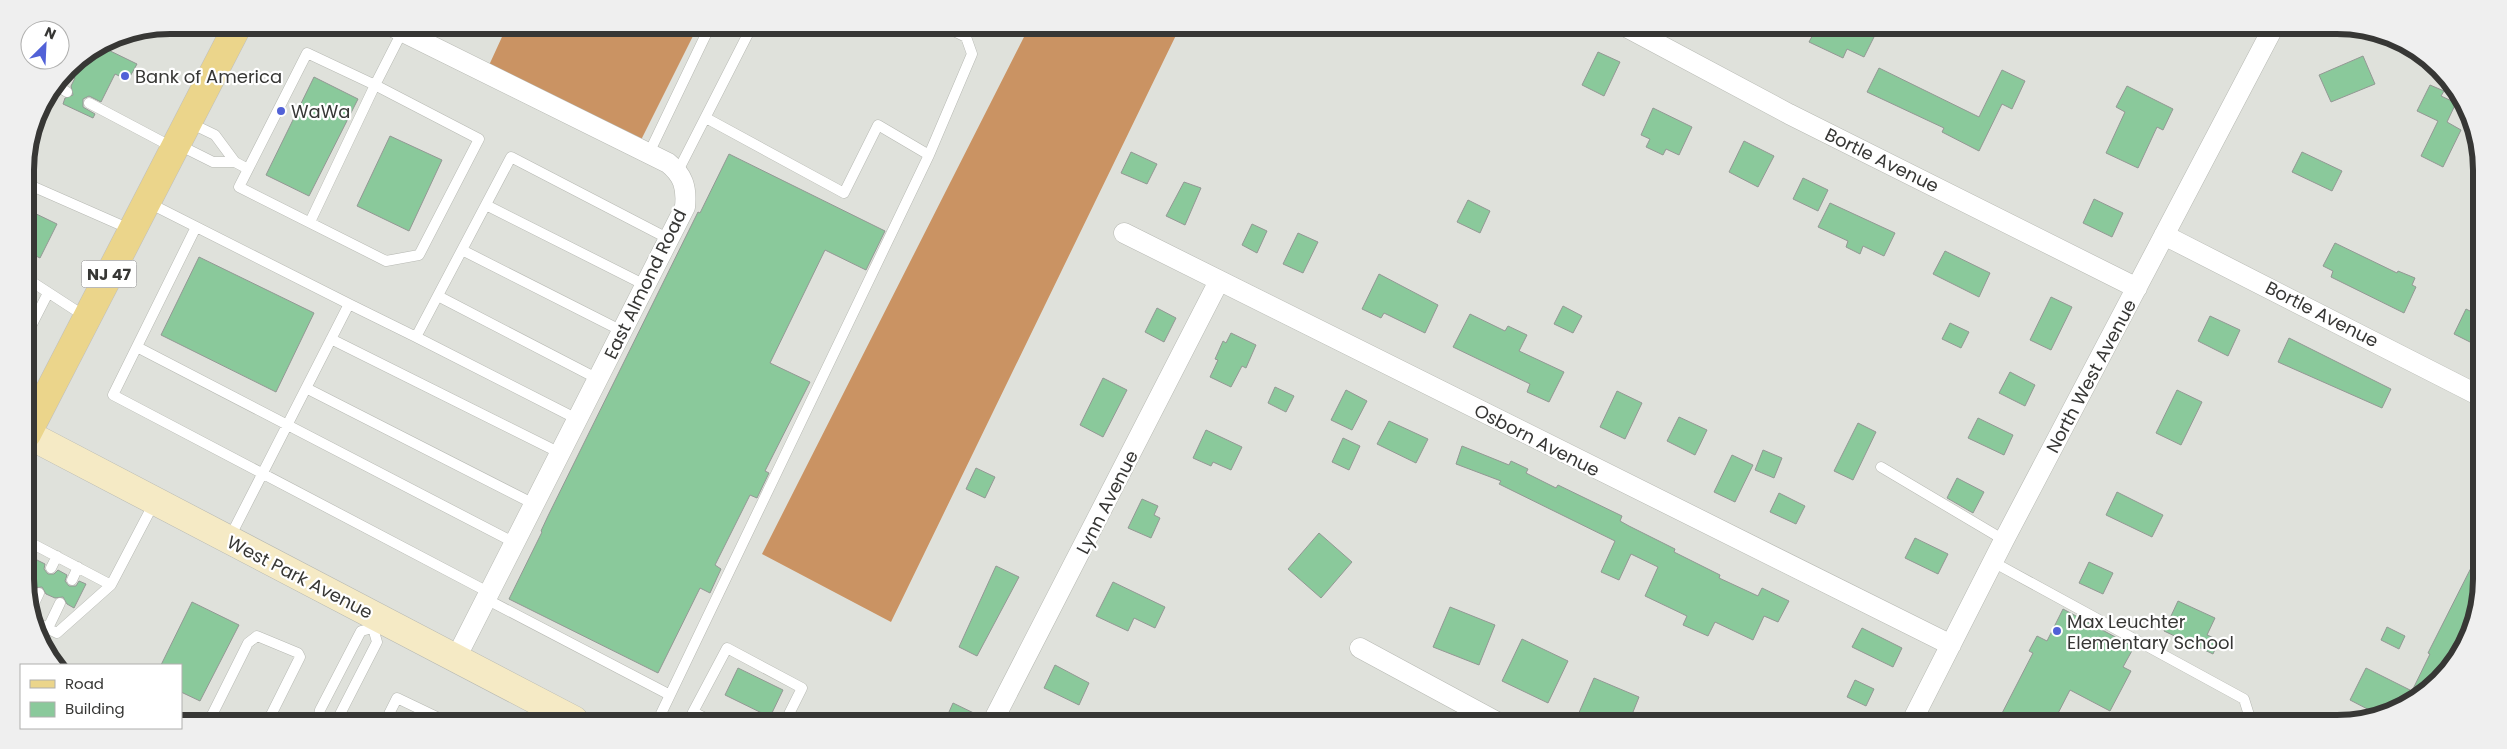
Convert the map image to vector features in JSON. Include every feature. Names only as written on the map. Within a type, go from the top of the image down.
[{"type":"main road","name":"NJ 47","points":[[34,420],[233,34]]},
{"type":"main road","name":"West Park Avenue","points":[[34,438],[229,540],[376,623],[456,658],[564,715]]},
{"type":"street","points":[[413,34],[649,153],[668,163],[678,171]]},
{"type":"street","name":"Bortle Avenue","points":[[1639,34],[1789,114],[2137,288]]},
{"type":"street","name":"North West Avenue","points":[[1915,715],[2004,540],[2270,34]]},
{"type":"street","name":"East Almond Road","points":[[456,658],[685,207],[684,183],[678,171]]},
{"type":"street","name":"Osborn Avenue","points":[[1124,232],[1951,645]]},
{"type":"street","name":"Bortle Avenue","points":[[2164,235],[2473,392]]},
{"type":"street","name":"Lynn Avenue","points":[[996,715],[1148,423],[1219,281]]},
{"type":"street","points":[[1360,648],[1484,715]]},
{"type":"lane","points":[[310,222],[375,84],[403,34]]},
{"type":"lane","points":[[649,153],[706,34]]},
{"type":"lane","points":[[678,171],[748,34]]},
{"type":"lane","points":[[660,715],[929,155],[972,54],[966,37],[960,34]]},
{"type":"lane","points":[[307,53],[375,84],[479,139],[419,255],[386,261],[239,187],[248,169],[307,53]]},
{"type":"lane","points":[[61,88],[67,92]]},
{"type":"lane","points":[[89,103],[179,138],[213,162],[235,162]]},
{"type":"lane","points":[[706,118],[844,193],[878,125],[929,155]]},
{"type":"lane","points":[[179,138],[215,135],[235,162],[248,169]]},
{"type":"lane","points":[[416,337],[511,157],[669,239]]},
{"type":"lane","points":[[34,187],[132,230]]},
{"type":"lane","points":[[146,202],[577,419]]},
{"type":"lane","points":[[486,204],[645,285]]},
{"type":"lane","points":[[196,227],[113,395],[263,473],[670,695]]},
{"type":"lane","points":[[462,250],[622,331]]},
{"type":"lane","points":[[34,283],[87,318]]},
{"type":"lane","points":[[34,320],[48,293]]},
{"type":"lane","points":[[438,296],[598,379]]},
{"type":"lane","points":[[229,540],[349,304]]},
{"type":"lane","points":[[331,339],[560,453]]},
{"type":"lane","points":[[137,347],[515,543]]},
{"type":"lane","points":[[306,388],[534,504]]},
{"type":"lane","points":[[1881,467],[2004,540]]},
{"type":"lane","points":[[42,625],[58,633],[111,584],[155,501]]},
{"type":"lane","points":[[34,542],[111,584]]},
{"type":"lane","points":[[51,568],[57,556]]},
{"type":"lane","points":[[1993,562],[2244,699],[2249,715]]},
{"type":"lane","points":[[72,580],[78,567]]},
{"type":"lane","points":[[35,600],[39,592]]},
{"type":"lane","points":[[48,628],[60,603]]},
{"type":"lane","points":[[319,715],[361,631],[376,623],[377,642],[340,715]]},
{"type":"lane","points":[[212,715],[248,643],[257,636],[262,636],[298,653],[300,657],[271,715]]},
{"type":"lane","points":[[699,715],[693,712],[727,648],[802,688],[788,715]]},
{"type":"lane","points":[[389,715],[398,698],[434,715]]},
{"type":"shaded area","points":[[503,34],[694,34],[636,150],[485,74]]},
{"type":"shaded area","points":[[1025,34],[1177,34],[891,622],[762,554]]},
{"type":"building","points":[[1813,34],[1868,34],[1874,37],[1864,57],[1847,49],[1843,58],[1809,42]]},
{"type":"building","points":[[107,49],[137,64],[128,80],[115,74],[101,102],[89,96],[83,99],[83,107],[95,114],[93,118],[63,104],[65,98],[73,95],[71,86],[75,78],[72,76],[87,62]]},
{"type":"building","points":[[1598,52],[1620,62],[1604,96],[1582,85]]},
{"type":"building","points":[[2363,56],[2375,84],[2331,102],[2319,75]]},
{"type":"building","points":[[1879,68],[1979,117],[2002,70],[2025,81],[2012,109],[2002,104],[1979,151],[1942,132],[1944,128],[1867,92]]},
{"type":"building","points":[[314,77],[358,99],[309,196],[266,175]]},
{"type":"building","points":[[2430,85],[2444,91],[2441,96],[2456,104],[2447,122],[2461,130],[2443,167],[2421,156],[2438,121],[2417,111]]},
{"type":"building","points":[[2127,86],[2173,109],[2163,130],[2157,127],[2138,168],[2106,153],[2125,112],[2116,107]]},
{"type":"building","points":[[1653,108],[1692,127],[1679,155],[1666,149],[1663,155],[1646,147],[1650,139],[1641,135]]},
{"type":"building","points":[[390,136],[442,160],[409,231],[357,206]]},
{"type":"building","points":[[1744,141],[1774,156],[1758,187],[1729,172]]},
{"type":"building","points":[[1131,152],[1157,164],[1147,184],[1121,173]]},
{"type":"building","points":[[2302,152],[2342,171],[2332,191],[2292,172]]},
{"type":"building","points":[[729,154],[885,231],[866,270],[825,250],[770,363],[810,382],[765,471],[769,473],[757,498],[750,495],[715,565],[721,569],[710,593],[700,588],[658,673],[509,599],[698,212],[700,213]]},
{"type":"building","points":[[1803,178],[1828,190],[1818,211],[1793,199]]},
{"type":"building","points":[[1184,182],[1201,188],[1185,225],[1166,216]]},
{"type":"building","points":[[2094,199],[2123,213],[2112,237],[2083,223]]},
{"type":"building","points":[[1468,200],[1490,211],[1480,233],[1457,222]]},
{"type":"building","points":[[1830,203],[1895,233],[1884,256],[1863,246],[1860,254],[1846,247],[1848,241],[1818,227]]},
{"type":"building","points":[[34,213],[57,224],[40,258],[34,255]]},
{"type":"building","points":[[1252,224],[1267,231],[1257,253],[1242,245]]},
{"type":"building","points":[[1298,233],[1318,242],[1303,273],[1283,264]]},
{"type":"building","points":[[2335,243],[2397,273],[2398,271],[2415,278],[2412,285],[2416,287],[2404,313],[2331,277],[2333,271],[2323,266]]},
{"type":"building","points":[[1945,251],[1990,273],[1979,297],[1933,274]]},
{"type":"building","points":[[199,257],[314,313],[276,392],[161,335]]},
{"type":"building","points":[[1379,274],[1438,305],[1425,333],[1384,313],[1381,318],[1362,309]]},
{"type":"building","points":[[2051,297],[2072,307],[2051,350],[2030,340]]},
{"type":"building","points":[[1563,306],[1582,316],[1573,333],[1554,324]]},
{"type":"building","points":[[1157,308],[1176,318],[1164,342],[1145,332]]},
{"type":"building","points":[[2466,309],[2473,312],[2473,344],[2454,334]]},
{"type":"building","points":[[1470,314],[1505,331],[1508,326],[1527,335],[1519,351],[1564,372],[1549,402],[1527,392],[1530,384],[1453,347]]},
{"type":"building","points":[[2210,316],[2240,330],[2228,356],[2198,341]]},
{"type":"building","points":[[1950,323],[1969,332],[1961,348],[1942,339]]},
{"type":"building","points":[[1231,333],[1256,345],[1246,368],[1242,366],[1231,387],[1210,377],[1218,360],[1215,359],[1223,341],[1226,343]]},
{"type":"building","points":[[2289,338],[2391,389],[2382,408],[2278,362]]},
{"type":"building","points":[[2010,372],[2035,385],[2025,406],[1999,393]]},
{"type":"building","points":[[1103,378],[1127,390],[1103,437],[1080,425]]},
{"type":"building","points":[[1275,387],[1294,396],[1286,412],[1268,403]]},
{"type":"building","points":[[1346,390],[1367,401],[1352,430],[1331,420]]},
{"type":"building","points":[[2177,390],[2202,402],[2181,445],[2156,433]]},
{"type":"building","points":[[1617,391],[1642,403],[1625,439],[1600,427]]},
{"type":"building","points":[[1679,417],[1707,430],[1695,455],[1667,441]]},
{"type":"building","points":[[1978,418],[2013,435],[2004,455],[1968,438]]},
{"type":"building","points":[[1389,421],[1428,439],[1416,463],[1377,444]]},
{"type":"building","points":[[1858,423],[1876,432],[1853,480],[1834,471]]},
{"type":"building","points":[[1206,430],[1242,447],[1231,470],[1213,462],[1211,466],[1193,458]]},
{"type":"building","points":[[1343,438],[1360,446],[1349,470],[1332,462]]},
{"type":"building","points":[[1462,446],[1509,465],[1511,461],[1528,469],[1526,473],[1556,488],[1558,485],[1622,516],[1620,521],[1675,549],[1674,552],[1720,575],[1719,578],[1758,596],[1762,588],[1789,601],[1778,622],[1764,616],[1753,640],[1715,622],[1708,636],[1683,625],[1687,616],[1645,596],[1658,567],[1631,554],[1619,580],[1601,572],[1615,541],[1499,484],[1501,481],[1456,464]]},
{"type":"building","points":[[1763,450],[1782,458],[1774,478],[1755,470]]},
{"type":"building","points":[[1732,455],[1753,465],[1735,502],[1714,492]]},
{"type":"building","points":[[976,468],[995,477],[985,498],[966,489]]},
{"type":"building","points":[[1957,478],[1984,492],[1973,513],[1947,498]]},
{"type":"building","points":[[2117,492],[2163,515],[2152,537],[2106,515]]},
{"type":"building","points":[[1779,493],[1805,506],[1796,524],[1770,512]]},
{"type":"building","points":[[1142,499],[1158,506],[1154,515],[1160,518],[1151,538],[1128,528]]},
{"type":"building","points":[[1319,533],[1352,562],[1321,598],[1288,569]]},
{"type":"building","points":[[1915,538],[1948,554],[1938,574],[1905,558]]},
{"type":"building","points":[[34,558],[45,564],[44,569],[48,574],[54,574],[58,570],[67,575],[65,581],[69,586],[76,586],[79,581],[86,584],[74,608],[67,604],[63,597],[55,598],[46,594],[42,587],[34,588]]},
{"type":"building","points":[[2089,562],[2113,573],[2103,594],[2079,583]]},
{"type":"building","points":[[2473,564],[2472,597],[2469,614],[2455,647],[2439,669],[2413,692],[2389,705],[2372,711],[2350,700],[2366,668],[2412,691],[2430,654],[2428,653]]},
{"type":"building","points":[[996,566],[1019,577],[977,656],[959,647]]},
{"type":"building","points":[[1113,582],[1165,607],[1155,628],[1134,618],[1128,631],[1096,616]]},
{"type":"building","points":[[2178,601],[2215,618],[2207,635],[2219,640],[2213,654],[2164,631]]},
{"type":"building","points":[[192,602],[239,625],[200,701],[182,692],[182,664],[161,664]]},
{"type":"building","points":[[1450,607],[1495,625],[1479,665],[1433,647]]},
{"type":"building","points":[[2063,609],[2134,647],[2123,667],[2131,671],[2110,711],[2070,690],[2057,715],[2001,715],[2033,653],[2029,651],[2037,636],[2047,641]]},
{"type":"building","points":[[2387,627],[2405,636],[2399,649],[2381,640]]},
{"type":"building","points":[[1862,628],[1902,648],[1893,667],[1852,647]]},
{"type":"building","points":[[1522,639],[1568,661],[1548,703],[1502,681]]},
{"type":"building","points":[[1055,665],[1089,683],[1079,705],[1044,688]]},
{"type":"building","points":[[738,668],[783,690],[771,715],[766,715],[725,695]]},
{"type":"building","points":[[1594,678],[1639,697],[1632,715],[1578,715]]},
{"type":"building","points":[[1855,680],[1874,689],[1866,706],[1847,697]]},
{"type":"building","points":[[953,703],[978,715],[948,715]]},
{"type":"place","name":"Bank of America","points":[[125,76]]},
{"type":"place","name":"WaWa","points":[[281,111]]},
{"type":"place","name":"Max Leuchter Elementary School","points":[[2057,631]]}]
